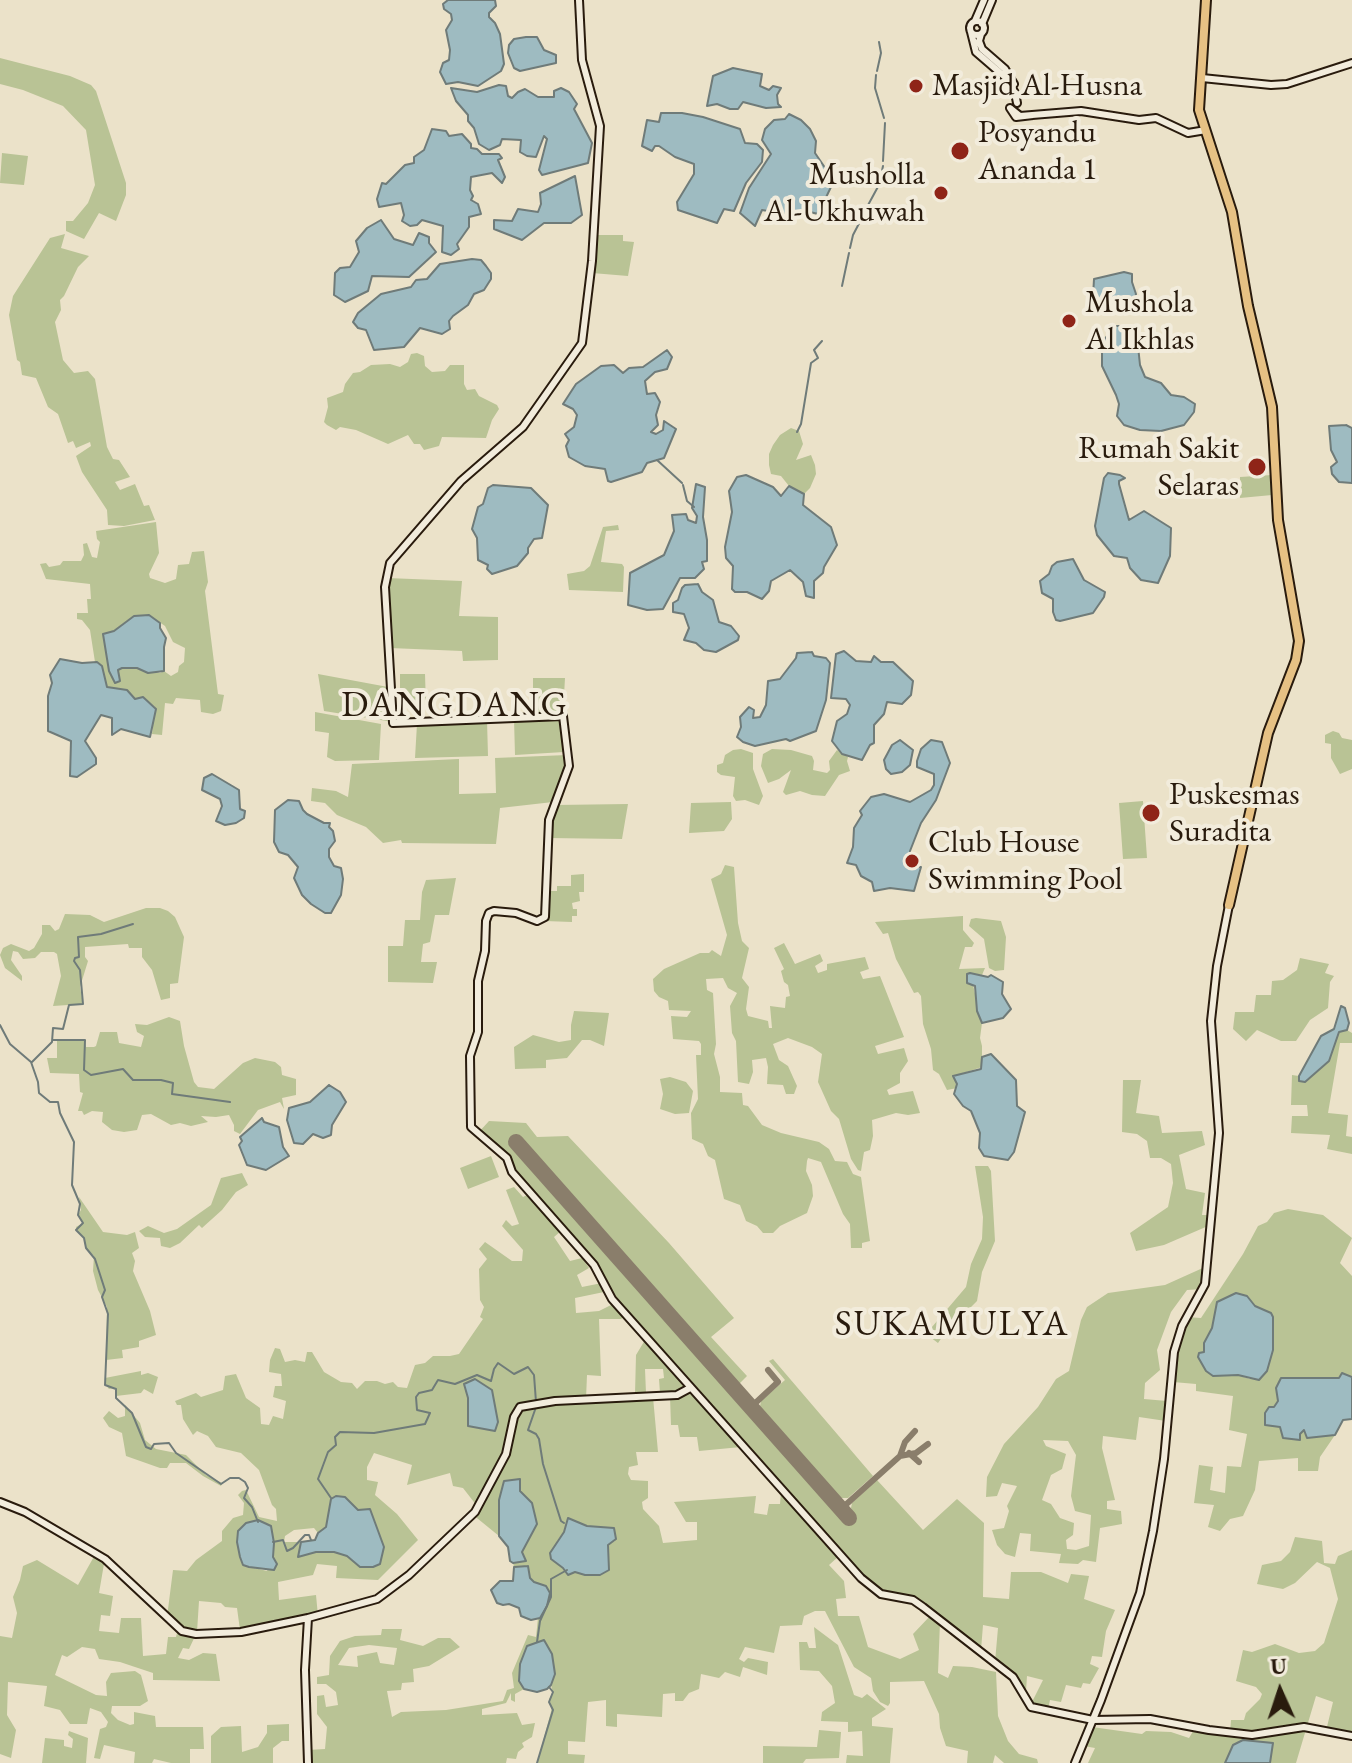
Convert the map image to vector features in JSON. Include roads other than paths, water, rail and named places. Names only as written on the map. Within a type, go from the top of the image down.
[{"type":"main road","points":[[1206,0],[1199,110],[1232,212],[1248,306],[1273,413],[1278,520],[1299,641],[1296,660],[1268,733],[1229,905]]},
{"type":"street","points":[[579,0],[582,60],[600,126],[593,253],[584,338],[575,356],[523,427],[461,481],[395,558],[387,570],[385,587],[393,723],[562,715],[569,766],[548,827],[545,917],[537,921],[516,913],[494,911],[489,913],[486,921],[485,951],[478,981],[478,1032],[470,1056],[470,1126],[507,1158],[512,1172],[594,1265],[612,1299],[861,1578],[881,1594],[913,1600],[923,1607],[1013,1677],[1031,1707],[1093,1720],[1150,1719],[1252,1735],[1304,1727],[1352,1736]]},
{"type":"street","points":[[984,0],[979,23],[984,30],[979,41],[982,49],[1005,69],[1014,83],[1021,109]]},
{"type":"street","points":[[992,0],[979,23],[970,25],[976,52],[1005,77],[1021,109]]},
{"type":"street","points":[[971,32],[981,34]]},
{"type":"street","points":[[1202,78],[1287,84],[1352,63]]},
{"type":"street","points":[[1021,109],[1085,112],[1139,120],[1156,118],[1188,133],[1206,130]]},
{"type":"street","points":[[1075,1763],[1140,1593],[1164,1459],[1174,1352],[1182,1326],[1205,1284],[1219,1133],[1211,1021],[1216,970],[1229,905]]},
{"type":"street","points":[[0,1502],[25,1512],[105,1559],[185,1632],[241,1632],[377,1599],[409,1575],[475,1512],[506,1454],[514,1417],[520,1407],[555,1401],[677,1395],[690,1388]]},
{"type":"street","points":[[308,1618],[305,1670],[308,1763]]},
{"type":"water","points":[[448,0],[495,0],[496,6],[489,17],[500,34],[504,64],[501,71],[478,86],[458,82],[446,84],[440,72],[443,63],[449,60],[446,30],[452,20],[443,4]]},
{"type":"water","points":[[537,37],[544,50],[556,55],[556,63],[520,71],[514,68],[508,53],[509,45],[514,39]]},
{"type":"water","points":[[733,68],[762,74],[760,86],[769,90],[773,86],[781,88],[777,95],[781,107],[766,108],[743,102],[738,109],[717,104],[707,106],[713,76]]},
{"type":"water","points":[[506,86],[508,96],[512,98],[525,89],[538,97],[554,97],[554,91],[561,88],[569,92],[577,104],[574,109],[592,143],[588,163],[542,175],[539,170],[547,139],[544,136],[536,157],[520,152],[521,140],[502,139],[500,145],[489,150],[479,144],[468,115],[456,101],[451,88],[477,92]]},
{"type":"water","points":[[661,113],[703,117],[740,129],[745,143],[757,144],[763,150],[762,162],[746,183],[734,211],[724,209],[717,223],[678,210],[677,202],[694,174],[694,164],[675,157],[659,146],[652,151],[642,146],[647,120],[659,122]]},
{"type":"water","points":[[789,114],[810,129],[816,141],[815,153],[832,178],[831,187],[818,214],[806,211],[797,216],[762,210],[755,226],[740,213],[749,188],[771,154],[762,140],[765,129],[774,120],[785,119]]},
{"type":"water","points":[[432,129],[446,131],[449,136],[462,134],[471,148],[482,154],[499,154],[502,158],[498,160],[505,177],[502,183],[492,173],[471,177],[471,200],[478,204],[481,214],[469,217],[469,227],[457,244],[459,249],[451,255],[442,252],[443,226],[422,220],[410,226],[402,221],[401,203],[379,207],[377,199],[382,183],[386,184],[405,165],[414,163],[414,157],[424,150]]},
{"type":"water","points":[[575,176],[582,215],[571,223],[544,223],[522,240],[494,229],[494,220],[512,221],[518,209],[538,212],[540,193]]},
{"type":"water","points":[[381,220],[394,239],[413,245],[419,233],[429,237],[429,243],[436,252],[409,277],[372,276],[368,291],[345,302],[334,295],[335,273],[340,268],[350,267],[359,252],[356,241],[367,228]]},
{"type":"water","points":[[481,260],[491,273],[491,279],[484,290],[474,294],[468,305],[453,316],[449,321],[450,329],[442,334],[420,328],[404,347],[374,350],[366,330],[358,328],[353,322],[358,313],[381,294],[411,287],[416,280],[427,279],[440,264]]},
{"type":"water","points":[[1124,272],[1132,274],[1136,294],[1133,307],[1129,311],[1097,310],[1093,297],[1094,279]]},
{"type":"water","points":[[1109,326],[1123,326],[1132,331],[1145,377],[1161,383],[1171,395],[1184,397],[1195,404],[1194,412],[1184,425],[1161,431],[1140,430],[1124,425],[1117,416],[1119,404],[1102,366],[1102,343],[1109,333]]},
{"type":"water","points":[[667,350],[672,357],[667,369],[655,372],[645,381],[647,394],[655,393],[660,402],[656,415],[658,425],[651,432],[656,434],[663,430],[664,421],[676,429],[664,458],[647,463],[642,472],[611,482],[605,469],[585,466],[569,457],[566,446],[569,440],[565,434],[574,427],[577,415],[563,404],[576,384],[601,366],[614,365],[623,373],[629,368],[643,367]]},
{"type":"water","points":[[1346,425],[1352,428],[1352,483],[1339,482],[1332,474],[1331,467],[1337,462],[1331,450],[1329,426]]},
{"type":"water","points":[[1108,473],[1125,478],[1119,484],[1129,520],[1144,511],[1171,528],[1170,556],[1158,583],[1141,580],[1130,568],[1127,558],[1114,556],[1097,535],[1095,526],[1104,478]]},
{"type":"water","points":[[746,475],[773,487],[781,496],[789,486],[804,494],[803,505],[831,527],[837,545],[823,573],[814,581],[814,598],[806,596],[803,582],[790,570],[771,581],[769,591],[762,599],[732,589],[733,566],[726,558],[725,547],[732,512],[729,491],[737,477]]},
{"type":"water","points":[[696,484],[705,487],[703,517],[707,561],[702,562],[704,569],[695,578],[680,578],[663,609],[647,610],[628,605],[630,573],[664,555],[674,531],[672,515],[686,514],[688,520],[696,523],[697,516],[692,508]]},
{"type":"water","points":[[493,485],[531,488],[548,505],[542,538],[534,539],[517,566],[492,574],[487,569],[488,565],[478,560],[477,538],[472,529],[478,507],[483,504],[488,488]]},
{"type":"water","points":[[1073,559],[1084,580],[1105,592],[1104,597],[1093,613],[1060,621],[1056,620],[1053,612],[1053,599],[1042,593],[1040,581],[1057,562]]},
{"type":"water","points":[[698,584],[702,592],[713,600],[719,622],[731,626],[739,636],[738,640],[716,652],[684,640],[689,628],[684,614],[673,612],[673,603],[678,600],[682,588]]},
{"type":"water","points":[[149,615],[160,623],[166,638],[164,671],[148,673],[137,668],[122,668],[118,670],[120,681],[115,683],[109,671],[103,634],[114,631],[134,616]]},
{"type":"water","points":[[844,651],[856,661],[871,662],[874,656],[881,662],[893,662],[913,681],[911,695],[902,704],[887,702],[884,714],[874,725],[874,743],[862,760],[842,754],[832,741],[837,721],[847,714],[850,705],[846,699],[831,698],[836,654]]},
{"type":"water","points":[[812,652],[830,663],[826,700],[816,731],[790,741],[786,739],[755,746],[743,742],[737,737],[741,727],[740,717],[749,707],[754,710],[753,718],[760,717],[766,705],[768,681],[780,679],[797,653]]},
{"type":"water","points":[[60,659],[97,662],[102,666],[107,687],[127,690],[135,699],[143,697],[156,709],[150,737],[121,729],[112,735],[112,718],[101,715],[85,741],[96,758],[96,764],[77,777],[70,776],[71,741],[48,731],[50,675]]},
{"type":"water","points":[[900,740],[913,750],[910,765],[902,772],[891,774],[884,760],[892,745]]},
{"type":"water","points":[[931,740],[942,742],[950,763],[936,800],[921,823],[910,851],[910,857],[914,858],[913,867],[921,867],[914,891],[890,888],[874,891],[872,882],[861,876],[856,865],[847,863],[853,847],[854,828],[862,815],[860,811],[871,797],[884,794],[910,802],[931,790],[934,774],[917,767],[917,761],[921,749]]},
{"type":"water","points":[[212,774],[239,790],[240,809],[245,811],[244,818],[236,823],[225,825],[216,821],[222,806],[220,799],[202,790],[204,778]]},
{"type":"water","points":[[288,800],[299,801],[307,814],[330,823],[335,841],[329,849],[329,857],[334,866],[341,868],[343,879],[341,895],[331,913],[325,913],[302,895],[294,878],[298,867],[288,855],[279,852],[274,842],[275,810]]},
{"type":"water","points":[[967,974],[991,975],[1003,982],[1002,994],[1011,1009],[1003,1018],[982,1023],[977,1011],[975,986],[967,983]]},
{"type":"water","points":[[1341,1006],[1345,1008],[1349,1023],[1347,1030],[1339,1032],[1329,1061],[1305,1082],[1299,1081],[1321,1036],[1334,1029]]},
{"type":"water","points":[[991,1054],[1016,1080],[1017,1106],[1025,1112],[1014,1152],[1008,1160],[984,1156],[979,1148],[980,1133],[971,1111],[954,1094],[957,1084],[953,1076],[981,1069],[982,1057]]},
{"type":"water","points":[[329,1085],[340,1092],[346,1102],[332,1125],[331,1135],[323,1138],[313,1134],[303,1144],[294,1143],[287,1120],[289,1108],[310,1102]]},
{"type":"water","points":[[262,1118],[264,1122],[279,1127],[283,1147],[289,1156],[266,1170],[247,1165],[239,1145],[242,1141],[240,1137]]},
{"type":"water","points":[[1236,1293],[1247,1296],[1255,1306],[1273,1317],[1273,1350],[1267,1371],[1259,1380],[1238,1375],[1213,1376],[1198,1357],[1199,1353],[1204,1352],[1217,1302]]},
{"type":"water","points":[[1342,1373],[1352,1377],[1352,1419],[1343,1420],[1335,1435],[1307,1438],[1304,1430],[1300,1440],[1283,1438],[1280,1427],[1265,1425],[1265,1413],[1278,1401],[1276,1388],[1281,1378],[1339,1378]]},
{"type":"water","points":[[475,1379],[492,1390],[498,1422],[495,1431],[468,1426],[468,1398],[464,1384]]},
{"type":"water","points":[[520,1479],[520,1491],[532,1503],[537,1524],[522,1552],[526,1561],[513,1563],[508,1547],[499,1536],[499,1500],[504,1481]]},
{"type":"water","points":[[345,1497],[358,1510],[370,1509],[384,1547],[380,1564],[360,1567],[347,1556],[334,1552],[316,1552],[298,1557],[301,1542],[315,1540],[326,1527],[331,1499]]},
{"type":"water","points":[[568,1518],[587,1526],[614,1528],[616,1539],[608,1545],[609,1570],[600,1575],[575,1572],[568,1575],[551,1559],[550,1553],[564,1532]]},
{"type":"water","points":[[258,1520],[271,1526],[273,1557],[277,1564],[274,1570],[243,1565],[240,1557],[238,1531],[246,1523]]},
{"type":"water","points":[[528,1566],[530,1578],[546,1586],[550,1593],[540,1618],[531,1620],[521,1616],[519,1608],[497,1603],[491,1590],[500,1581],[513,1581],[514,1567]]},
{"type":"water","points":[[544,1640],[552,1654],[555,1674],[551,1685],[537,1692],[524,1689],[519,1681],[520,1664],[527,1646]]},
{"type":"water","points":[[1243,1740],[1273,1743],[1270,1763],[1225,1763],[1233,1745]]},
{"type":"waterway","points":[[981,19],[988,0]]},
{"type":"waterway","points":[[877,71],[881,53],[879,42]]},
{"type":"waterway","points":[[992,70],[1003,81],[1008,95]]},
{"type":"waterway","points":[[876,75],[875,88],[884,118]]},
{"type":"waterway","points":[[883,161],[885,123]]},
{"type":"waterway","points":[[882,171],[883,166]]},
{"type":"waterway","points":[[867,207],[880,183]]},
{"type":"waterway","points":[[850,248],[865,212]]},
{"type":"waterway","points":[[842,286],[849,253]]},
{"type":"waterway","points":[[797,432],[811,363],[818,358],[814,350],[822,341]]},
{"type":"waterway","points":[[657,460],[682,483]]},
{"type":"waterway","points":[[683,485],[687,501],[694,507]]},
{"type":"waterway","points":[[32,1062],[52,1042],[53,1028],[63,1029],[69,1005],[83,1004],[80,970],[74,961],[79,957],[78,937],[133,924]]},
{"type":"waterway","points":[[0,1025],[10,1044],[31,1062],[39,1093],[50,1102],[58,1102],[74,1142],[72,1185],[80,1204],[78,1215],[83,1223],[76,1230],[95,1259],[105,1290],[102,1297],[108,1314],[105,1385],[116,1389],[116,1398],[132,1413],[146,1447],[151,1449],[154,1444],[169,1443],[176,1453],[221,1484],[230,1478],[245,1482],[248,1488],[244,1498],[258,1522]]},
{"type":"waterway","points":[[53,1040],[85,1040],[84,1070],[91,1075],[123,1069],[133,1080],[173,1083],[172,1094],[230,1102]]},
{"type":"waterway","points":[[331,1498],[318,1479],[328,1452],[336,1445],[335,1437],[340,1432],[374,1433],[425,1424],[430,1413],[417,1410],[416,1397],[419,1393],[432,1390],[438,1380],[455,1384],[477,1375],[491,1381],[498,1363],[514,1374],[528,1367],[534,1375],[536,1402]]},
{"type":"waterway","points":[[536,1407],[528,1430],[539,1439],[543,1464],[564,1523]]},
{"type":"waterway","points":[[273,1542],[283,1540],[287,1551],[305,1535],[309,1535],[311,1540]]},
{"type":"waterway","points":[[537,1642],[540,1621],[551,1597],[551,1579],[567,1570]]},
{"type":"waterway","points":[[537,1763],[553,1710],[549,1702],[553,1692],[549,1687]]},
{"type":"place","name":"Masjid Al-Husna","points":[[916,86]]},
{"type":"place","name":"Posyandu Ananda 1","points":[[960,151]]},
{"type":"place","name":"Musholla Al-Ukhuwah","points":[[941,193]]},
{"type":"place","name":"Mushola Al Ikhlas","points":[[1069,321]]},
{"type":"place","name":"Rumah Sakit Selaras","points":[[1257,467]]},
{"type":"place","name":"Puskesmas Suradita","points":[[1151,813]]},
{"type":"place","name":"Club House Swimming Pool","points":[[912,861]]},
{"type":"district","name":"DANGDANG","points":[[455,706]]},
{"type":"district","name":"SUKAMULYA","points":[[952,1325]]}]
